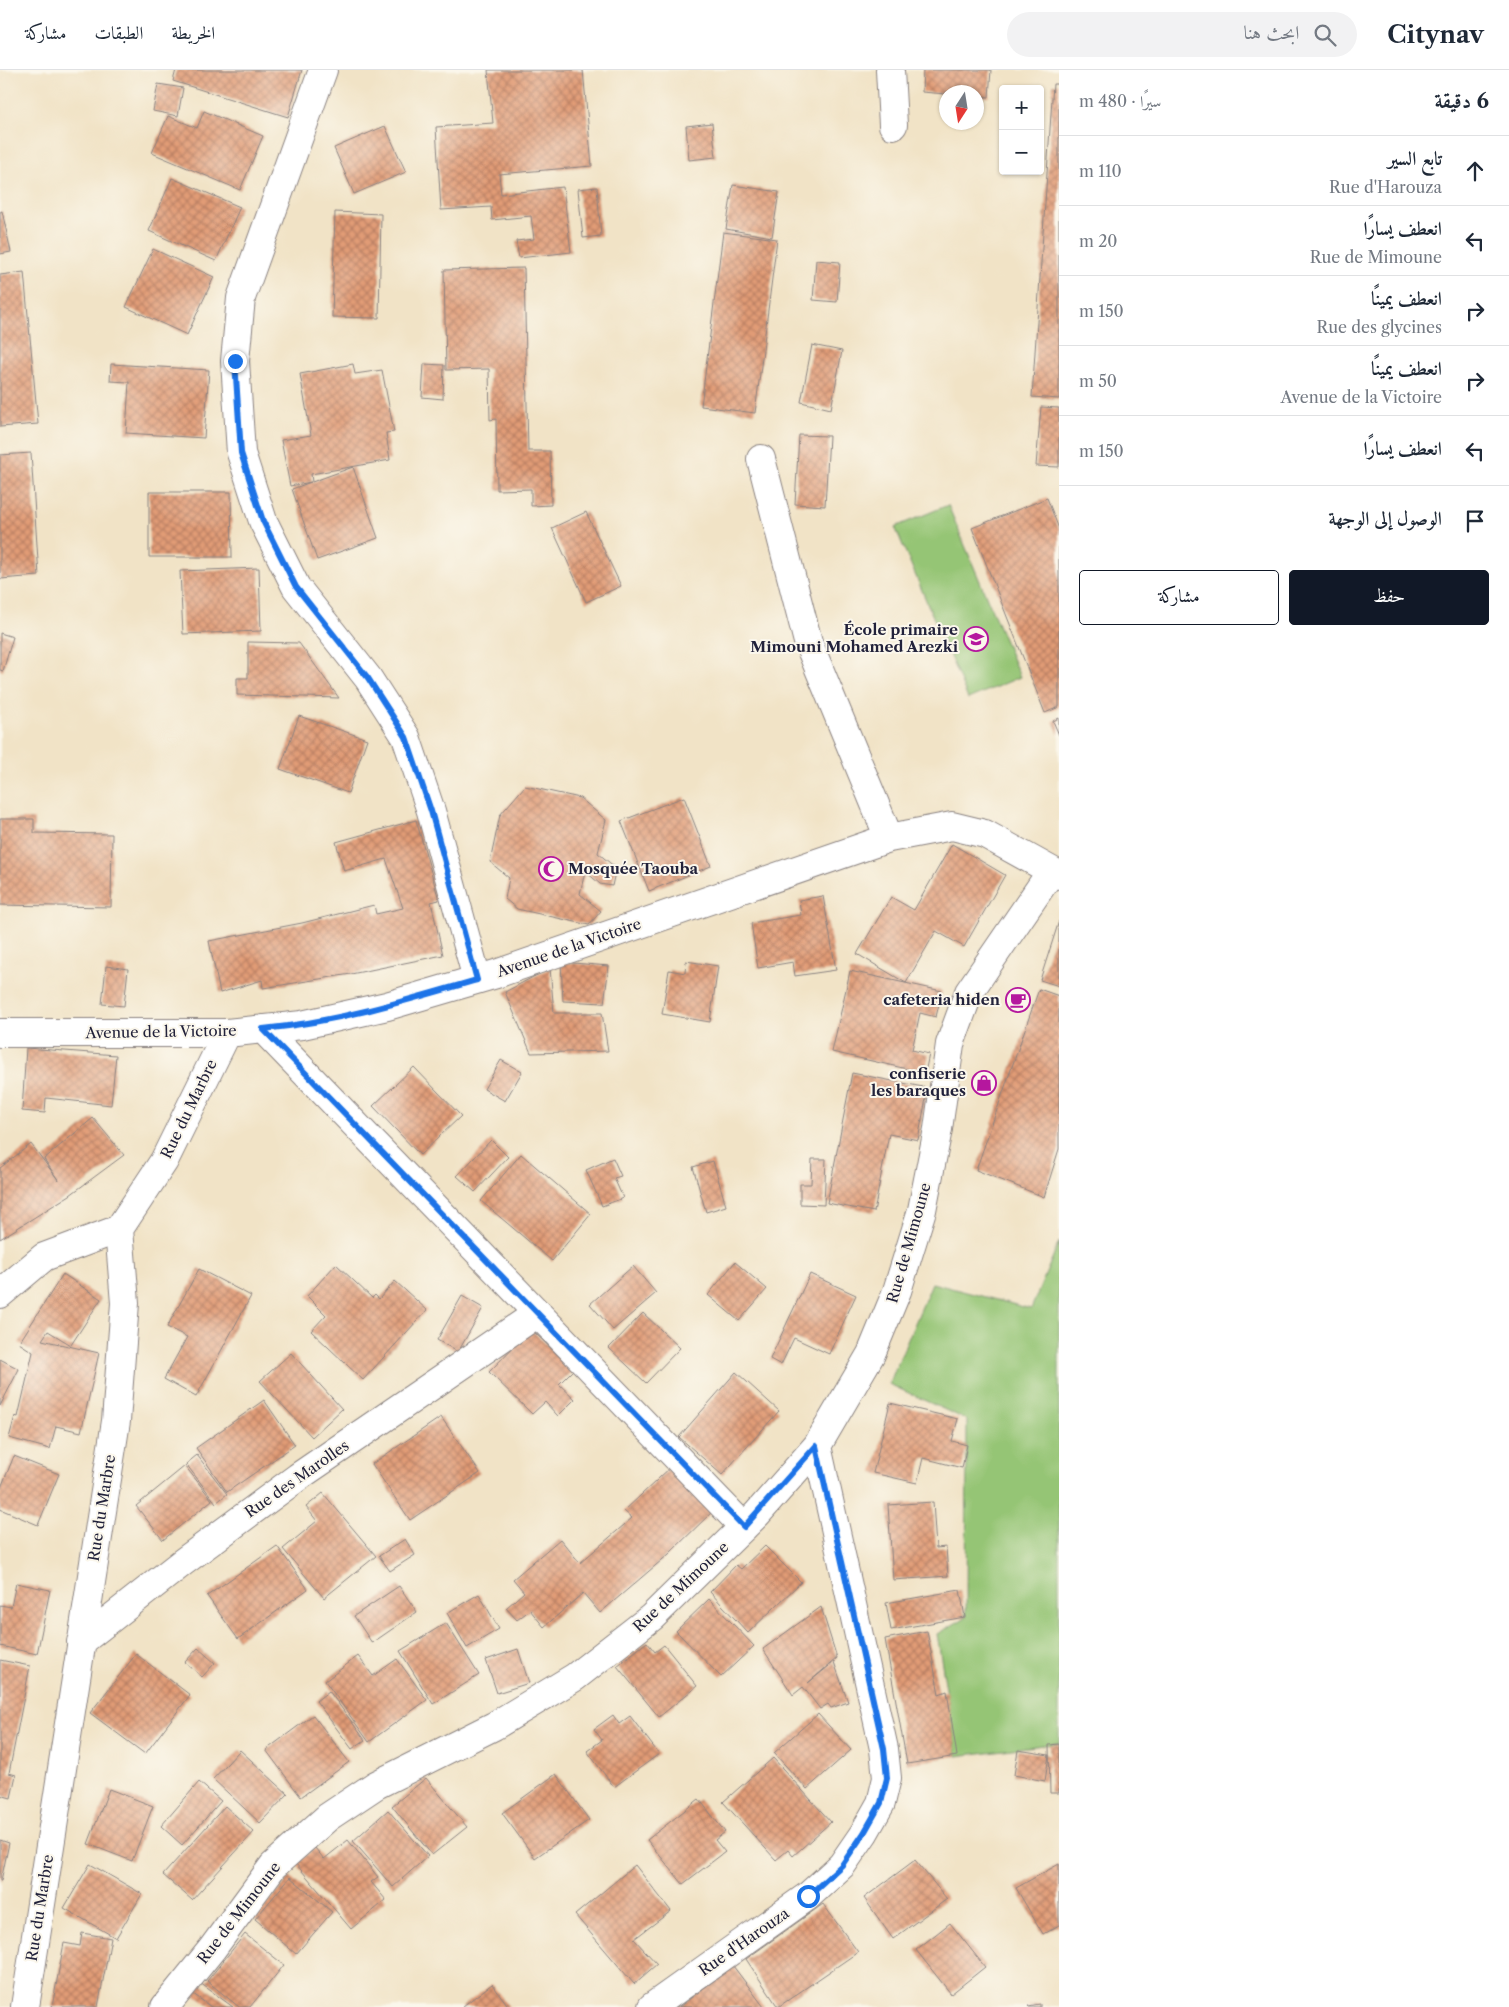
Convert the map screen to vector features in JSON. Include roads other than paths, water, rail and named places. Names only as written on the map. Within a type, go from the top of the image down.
[{"type":"street","points":[[323,70],[241,298],[235,361],[241,453],[263,521],[296,587],[368,678],[406,737],[431,811],[477,980]]},
{"type":"street","points":[[890,70],[893,126]]},
{"type":"street","points":[[761,459],[808,642],[889,838]]},
{"type":"street","name":"Avenue de la Victoire","points":[[0,1033],[227,1033],[302,1025],[387,1006],[477,980],[889,838],[952,826],[985,834],[1055,873]]},
{"type":"street","name":"Rue de Mimoune","points":[[165,2007],[212,1949],[272,1866],[328,1817],[376,1785],[494,1726],[575,1677],[652,1617],[744,1527],[816,1446],[872,1354],[897,1291],[922,1210],[938,1129],[950,1044],[969,992],[1055,873]]},
{"type":"street","points":[[263,1029],[529,1319],[744,1527]]},
{"type":"street","name":"Rue du Marbre","points":[[25,2007],[116,1421],[125,1303],[119,1228],[164,1161],[227,1033]]},
{"type":"street","points":[[0,1294],[44,1258],[119,1228]]},
{"type":"street","name":"Rue des Marolles","points":[[81,1642],[183,1562],[298,1477],[529,1319]]},
{"type":"street","name":"Rue d'Harouza","points":[[652,2007],[808,1896],[842,1865],[864,1833],[881,1803],[887,1778],[884,1749],[816,1446]]},
{"type":"place","name":"École primaire Mimouni Mohamed Arezki","points":[[976,639]]},
{"type":"place","name":"Mosquée Taouba","points":[[551,869]]},
{"type":"place","name":"cafeteria hiden","points":[[1018,1000]]},
{"type":"place","name":"confiserie les baraques","points":[[984,1083]]}]
